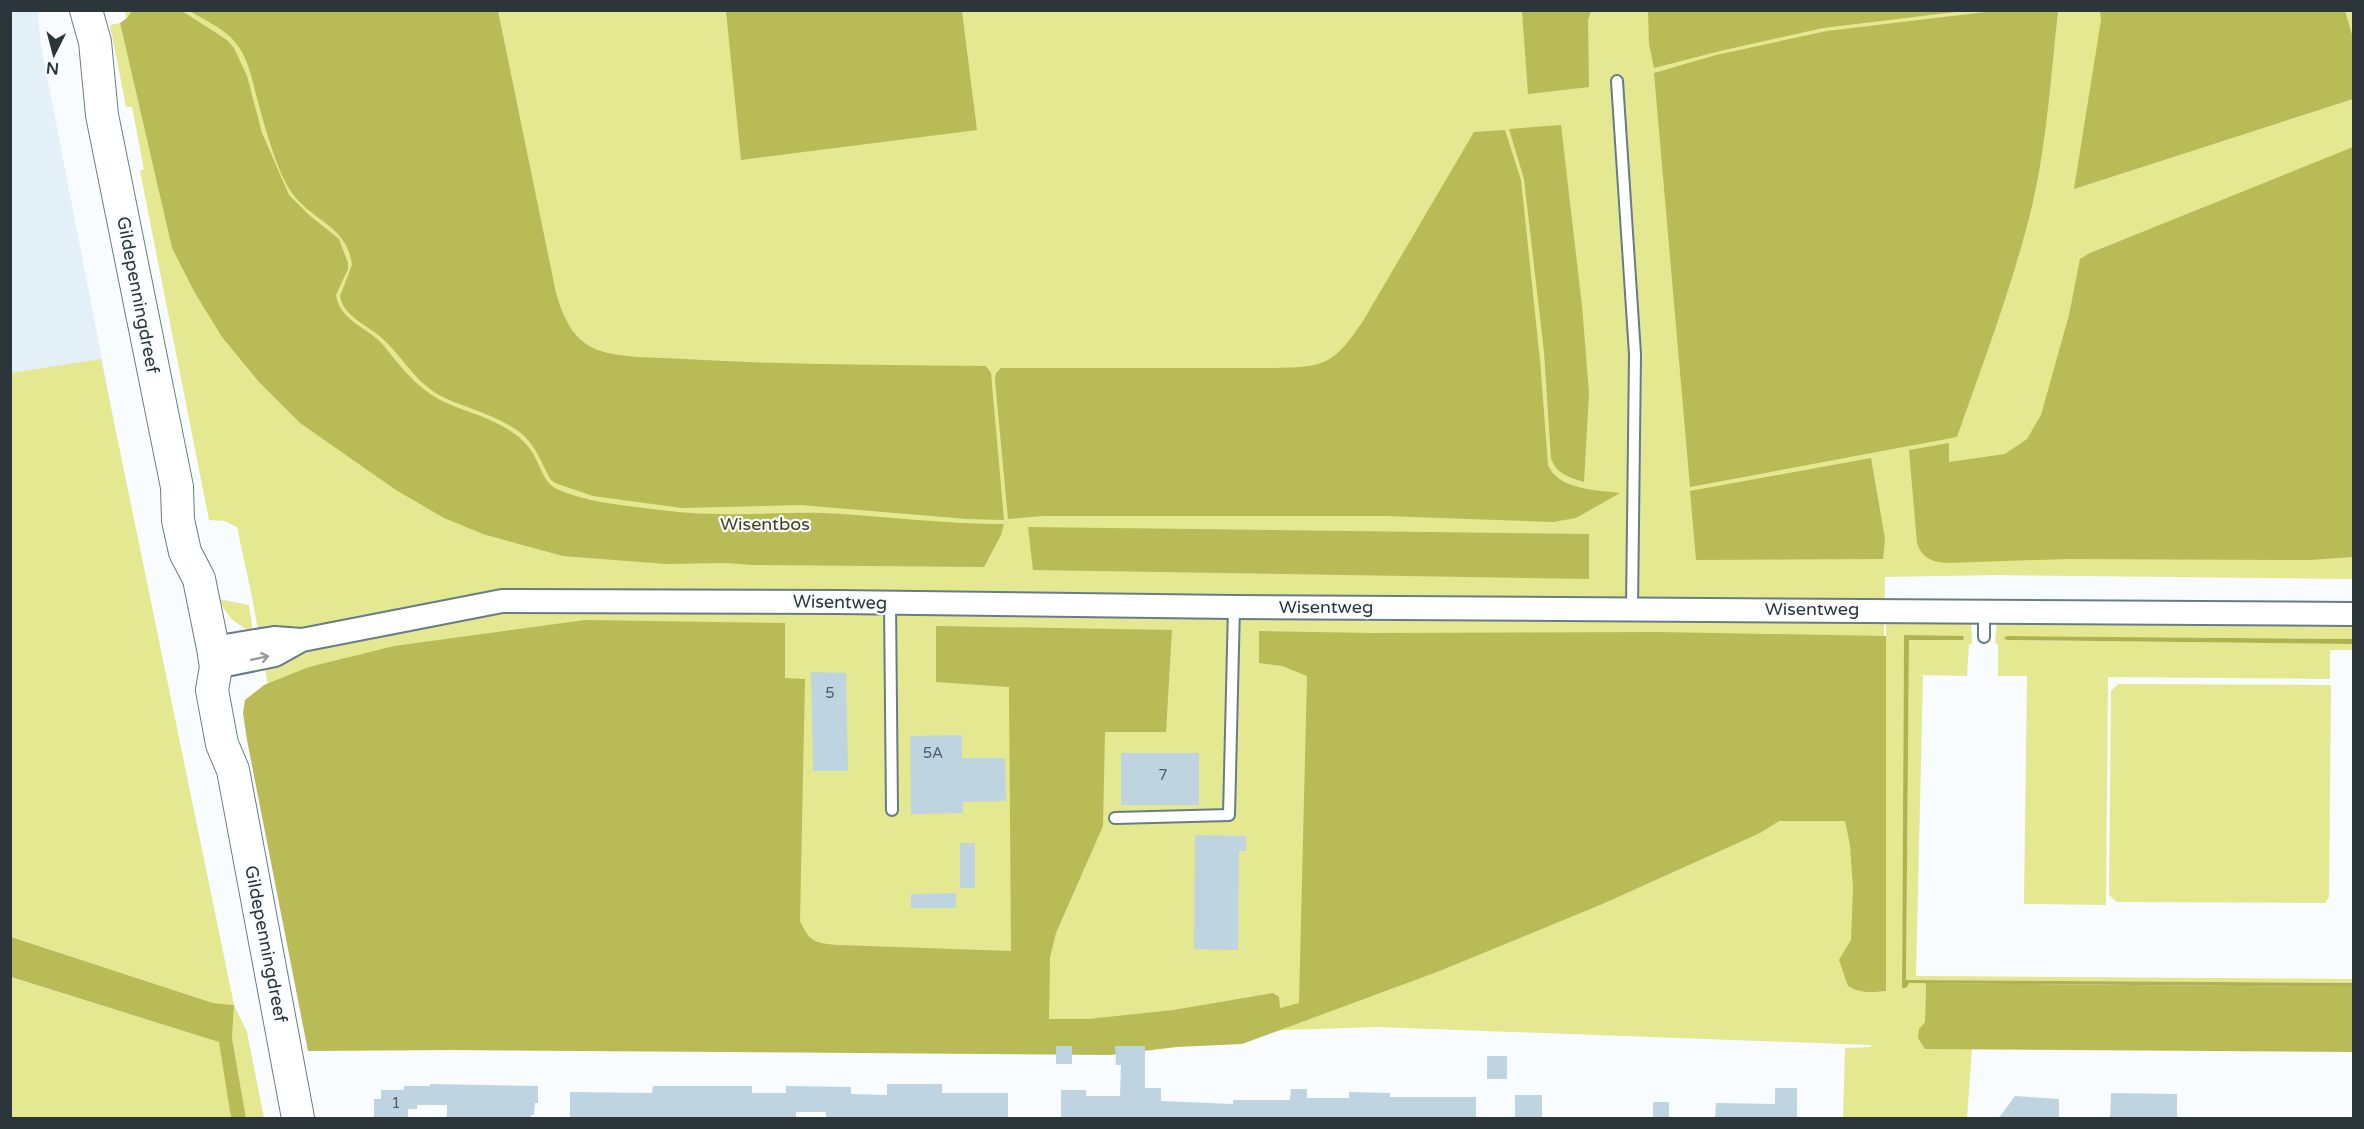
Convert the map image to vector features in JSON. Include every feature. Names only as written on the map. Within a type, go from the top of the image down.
[{"type":"main road","name":"Gildepenningdreef","points":[[72,10],[79,46],[100,103]]},
{"type":"main road","name":"Gildepenningdreef","points":[[86,10],[95,42],[100,103],[177,487],[178,520],[184,552],[199,579],[214,657],[212,690],[222,744],[232,770],[298,1119]]},
{"type":"street","name":"Wisentweg","points":[[214,657],[274,638],[302,640],[502,601],[2354,614]]},
{"type":"lane","points":[[1617,81],[1635,354],[1632,608]]},
{"type":"lane","points":[[890,602],[892,810]]},
{"type":"lane","points":[[1115,818],[1229,815],[1234,607]]},
{"type":"lane","points":[[1984,611],[1984,637]]},
{"type":"shaded area","points":[[38,10],[40,40],[111,406],[11,917],[10,11]]},
{"type":"shaded area","points":[[1904,635],[1963,636],[1964,638],[1963,640],[1909,640],[1906,980],[2353,983],[2353,987],[1909,983],[1906,988],[1902,988]]},
{"type":"shaded area","points":[[2007,636],[2353,639],[2354,644],[2006,640],[2004,638]]},
{"type":"green space","points":[[1648,10],[1963,11],[1823,28],[1654,68],[1649,44]]},
{"type":"green space","name":"Wisentbos","points":[[125,11],[2353,11],[2353,579],[1996,575],[1885,577],[1878,992],[1886,991],[1886,619],[1971,620],[1972,644],[1969,644],[1967,676],[1919,675],[1923,676],[1916,976],[2353,979],[2353,983],[1906,980],[1909,639],[1963,640],[1904,635],[1902,987],[1909,983],[1926,983],[1925,1022],[1919,1029],[1925,1049],[1972,1049],[1967,1118],[1843,1118],[1845,1048],[1871,1047],[1871,1045],[1377,1027],[1199,1033],[332,1040],[252,597],[237,527],[224,521],[209,520],[140,171],[144,169],[132,107],[126,107],[110,25],[120,23],[172,248],[179,261]]},
{"type":"green space","points":[[132,11],[182,11],[227,40],[234,48],[247,76],[262,133],[289,195],[309,215],[339,239],[348,263],[348,269],[336,295],[343,312],[378,340],[409,376],[432,395],[448,404],[495,422],[518,436],[530,449],[552,486],[592,500],[684,513],[823,513],[1004,524],[1001,535],[984,567],[666,564],[563,556],[483,534],[444,518],[396,490],[300,423],[259,382],[222,337],[195,293],[172,248],[120,23]]},
{"type":"green space","points":[[190,11],[498,11],[556,293],[573,332],[585,343],[602,352],[637,357],[797,364],[986,366],[991,373],[1004,520],[800,505],[682,508],[593,496],[555,483],[551,480],[531,444],[522,434],[502,421],[439,395],[416,376],[384,340],[346,310],[340,296],[352,265],[349,252],[336,232],[300,203],[286,184],[271,147],[243,54],[231,37]]},
{"type":"green space","points":[[726,11],[962,11],[977,130],[741,160]]},
{"type":"green space","points":[[1522,11],[1591,11],[1588,20],[1589,87],[1528,94]]},
{"type":"green space","points":[[1994,11],[2058,11],[2045,131],[2033,202],[2008,291],[1957,437],[1690,487],[1654,73],[1716,55],[1827,31]]},
{"type":"green space","points":[[2100,11],[2345,11],[2353,38],[2353,99],[2074,189],[2101,20]]},
{"type":"green space","points":[[1561,125],[1582,306],[1589,393],[1584,482],[1560,471],[1551,458],[1544,352],[1524,179],[1509,129]]},
{"type":"green space","points":[[1505,130],[1521,180],[1540,360],[1548,465],[1560,480],[1569,484],[1620,493],[1576,518],[1553,522],[1385,516],[1043,516],[1008,519],[995,380],[996,373],[1001,368],[1270,368],[1303,367],[1325,361],[1343,348],[1363,321],[1474,132]]},
{"type":"green space","points":[[2353,147],[2353,557],[2310,560],[2067,559],[1947,563],[1937,562],[1925,556],[1917,543],[1909,450],[1949,443],[1949,462],[2005,454],[2027,439],[2041,415],[2069,315],[2080,259]]},
{"type":"green space","points":[[101,359],[234,1005],[213,1003],[11,937],[11,373]]},
{"type":"green space","points":[[1871,458],[1885,539],[1883,559],[1696,560],[1690,491]]},
{"type":"green space","points":[[1028,527],[1589,534],[1589,579],[1033,570]]},
{"type":"green space","points":[[219,599],[249,605],[253,632],[232,619]]},
{"type":"green space","points":[[585,620],[785,623],[785,678],[805,679],[800,921],[807,934],[819,942],[838,945],[1011,951],[1009,687],[936,682],[936,626],[1172,630],[1166,732],[1105,732],[1103,826],[1056,933],[1050,957],[1049,1019],[1088,1019],[1173,1010],[1273,993],[1279,997],[1280,1008],[1299,1003],[1307,676],[1282,666],[1259,663],[1259,631],[1658,632],[1886,636],[1886,991],[1866,992],[1848,986],[1839,960],[1851,940],[1853,888],[1850,845],[1845,821],[1779,821],[1760,833],[1600,905],[1437,972],[1242,1044],[1177,1047],[1110,1055],[308,1051],[247,740],[243,713],[245,700],[264,685],[309,667],[394,646]]},
{"type":"green space","points":[[1997,620],[2353,622],[2353,639],[2007,636],[2005,640],[2353,644],[2353,650],[2330,650],[2330,679],[2108,677],[2106,905],[2024,904],[2027,676],[1998,676],[1998,644],[1995,643]]},
{"type":"green space","points":[[2118,684],[2331,685],[2329,897],[2325,903],[2117,902],[2109,895],[2111,691]]},
{"type":"green space","points":[[11,937],[213,1003],[234,1005],[232,1038],[246,1118],[231,1118],[219,1042],[11,977]]},
{"type":"green space","points":[[10,977],[220,1042],[231,1118],[11,1118]]},
{"type":"green space","points":[[1926,983],[2353,987],[2353,1052],[1925,1049],[1918,1038],[1919,1029],[1925,1022]]},
{"type":"green space","points":[[234,1005],[247,1032],[264,1118],[246,1118],[232,1038]]},
{"type":"building","points":[[811,672],[846,673],[848,771],[813,771]]},
{"type":"building","points":[[962,735],[962,758],[1005,758],[1006,801],[963,802],[963,813],[911,814],[910,736]]},
{"type":"building","points":[[1121,753],[1199,753],[1199,805],[1121,805]]},
{"type":"building","points":[[1195,835],[1246,836],[1246,851],[1239,851],[1238,950],[1194,949]]},
{"type":"building","points":[[960,843],[975,843],[975,888],[960,888]]},
{"type":"building","points":[[956,893],[956,908],[911,908],[911,894]]},
{"type":"building","points":[[1056,1046],[1072,1046],[1072,1064],[1056,1064]]},
{"type":"building","points":[[1115,1046],[1145,1046],[1145,1088],[1161,1088],[1161,1101],[1233,1104],[1233,1100],[1290,1100],[1291,1089],[1307,1089],[1307,1098],[1349,1098],[1349,1092],[1390,1093],[1390,1097],[1476,1097],[1476,1119],[1061,1119],[1061,1090],[1086,1090],[1086,1096],[1120,1096],[1121,1065],[1116,1065]]},
{"type":"building","points":[[1487,1056],[1507,1056],[1507,1079],[1487,1079]]},
{"type":"building","points":[[430,1084],[538,1086],[538,1103],[535,1103],[534,1115],[531,1115],[531,1119],[447,1119],[447,1105],[417,1105],[417,1109],[408,1109],[408,1117],[374,1119],[374,1099],[381,1099],[381,1090],[404,1090],[404,1086],[430,1086]]},
{"type":"building","points":[[887,1084],[942,1084],[942,1093],[1008,1093],[1008,1119],[826,1119],[826,1112],[796,1112],[796,1119],[570,1118],[570,1092],[652,1093],[653,1086],[752,1086],[752,1093],[786,1093],[786,1086],[851,1087],[851,1094],[887,1095]]},
{"type":"building","points":[[1775,1088],[1797,1088],[1797,1119],[1715,1119],[1716,1103],[1775,1104]]},
{"type":"building","points":[[2111,1093],[2177,1094],[2177,1119],[2110,1119]]},
{"type":"building","points":[[1515,1095],[1542,1095],[1542,1119],[1515,1119]]},
{"type":"building","points":[[2015,1096],[2059,1099],[2059,1119],[1998,1119]]},
{"type":"building","points":[[1653,1102],[1669,1102],[1669,1119],[1653,1119]]}]
